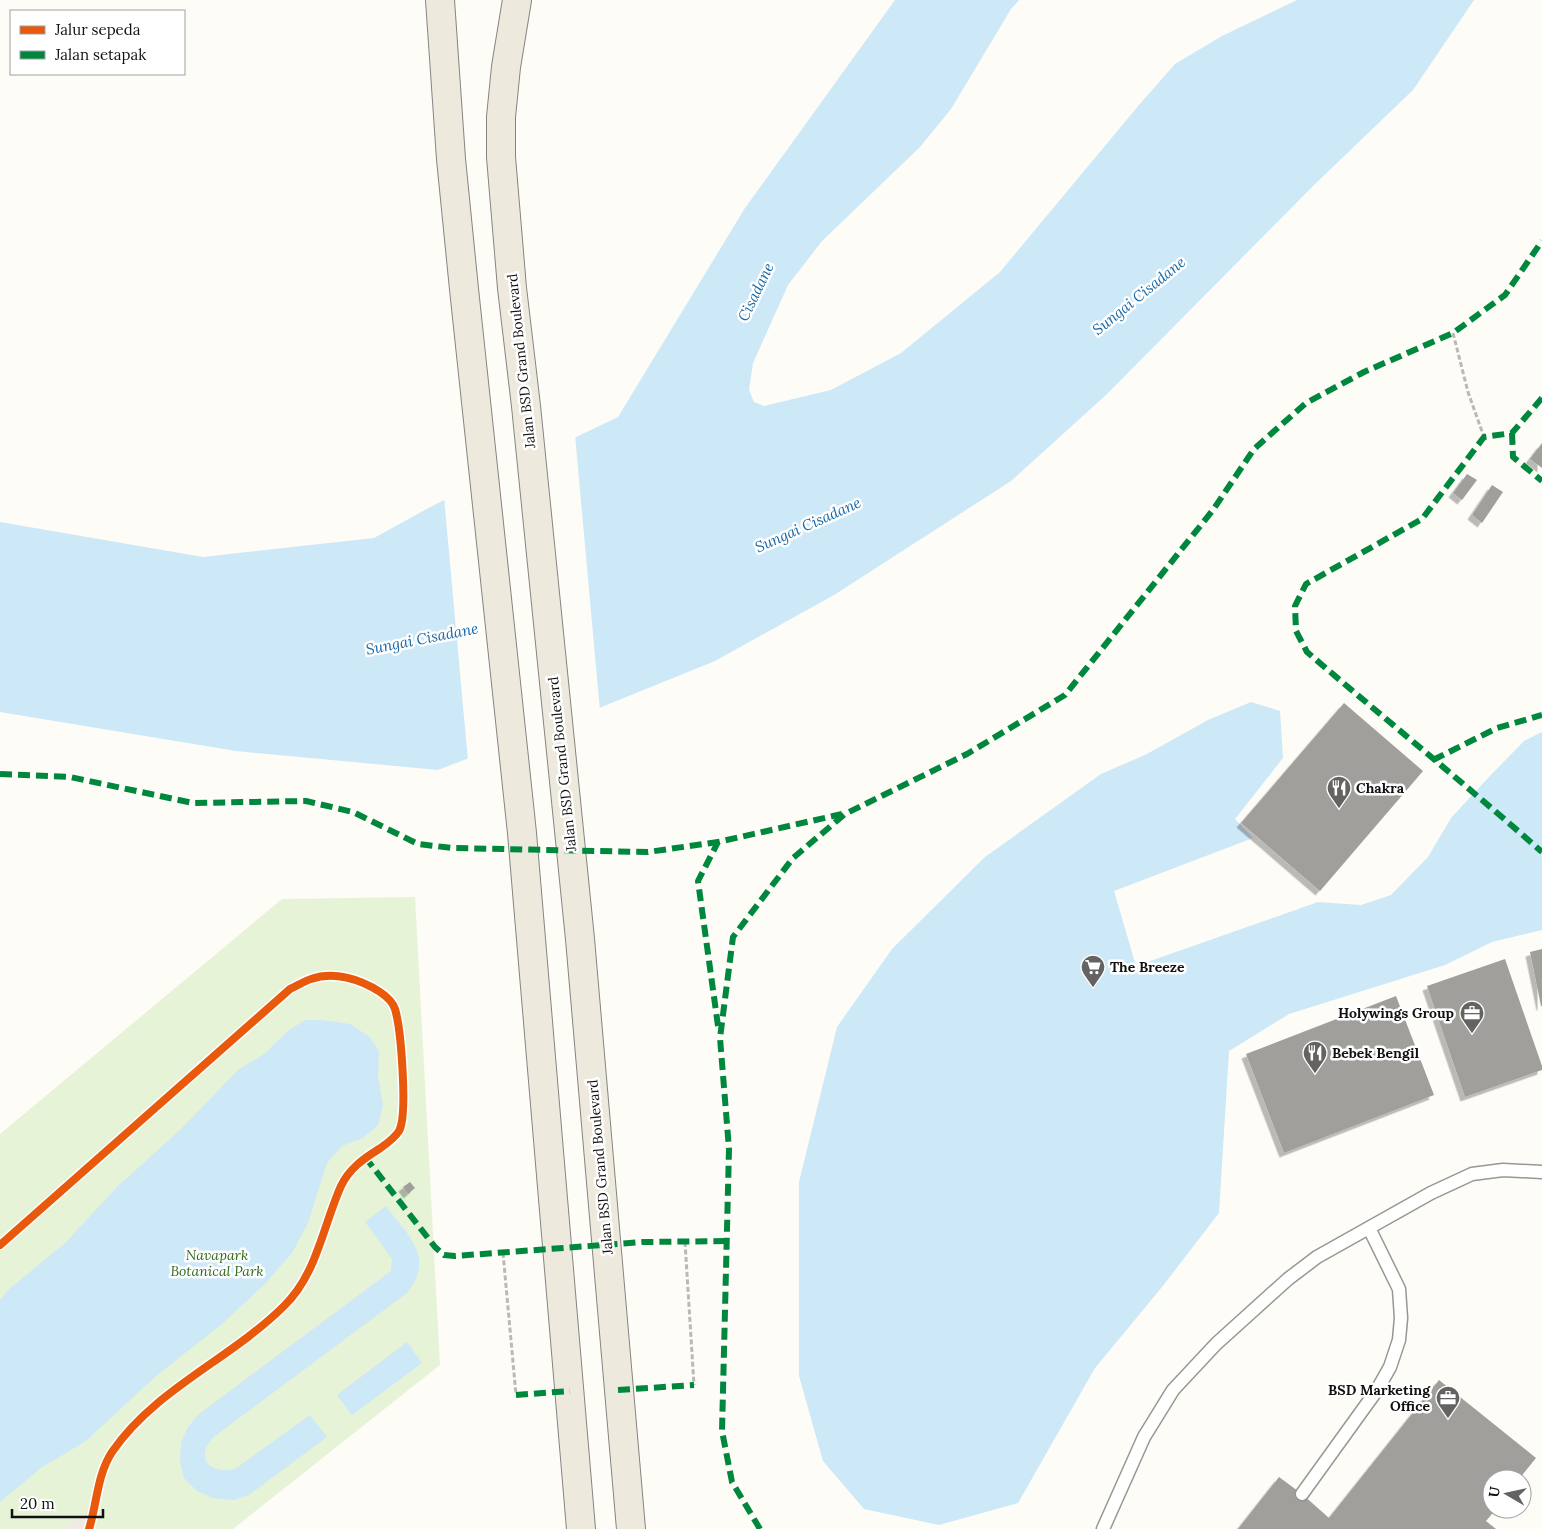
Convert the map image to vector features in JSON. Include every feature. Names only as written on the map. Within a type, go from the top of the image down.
[{"type":"main road","points":[[440,0],[450,149],[522,833],[581,1529]]},
{"type":"main road","name":"Jalan BSD Grand Boulevard","points":[[516,0],[501,117],[501,157],[512,288],[526,406],[579,930],[631,1529]]},
{"type":"lane","points":[[1103,1529],[1144,1437],[1173,1390],[1216,1344],[1288,1278],[1318,1257],[1369,1228],[1431,1193],[1472,1174],[1503,1170],[1542,1172]]},
{"type":"lane","points":[[1302,1494],[1377,1390],[1390,1368],[1399,1340],[1401,1318],[1399,1289],[1369,1228]]},
{"type":"path","points":[[1453,333],[1468,392],[1484,437]]},
{"type":"path","points":[[685,1242],[694,1385]]},
{"type":"path","points":[[503,1253],[516,1395]]},
{"type":"green space","name":"Navapark Botanical Park","points":[[415,897],[440,1365],[233,1529],[0,1529],[0,1134],[282,899]]},
{"type":"shaded area","points":[[95,1510],[89,1529],[58,1529]]},
{"type":"water","points":[[895,0],[1019,0],[1011,9],[951,109],[920,147],[822,241],[788,285],[753,363],[749,390],[754,402],[764,406],[831,390],[901,353],[1000,272],[1175,64],[1222,36],[1297,0],[1474,0],[1413,90],[1314,185],[1106,395],[1011,481],[834,595],[715,661],[438,770],[236,751],[0,712],[0,522],[203,557],[374,538],[434,505],[618,417],[745,208]]},
{"type":"water","points":[[1251,702],[1280,711],[1283,758],[1235,819],[1253,838],[1114,891],[1136,966],[1318,902],[1361,905],[1391,895],[1428,857],[1451,818],[1488,778],[1524,741],[1542,732],[1542,930],[1492,942],[1445,965],[1289,1014],[1229,1051],[1219,1213],[1162,1287],[1095,1368],[1018,1503],[939,1525],[864,1509],[823,1461],[799,1376],[799,1182],[837,1027],[892,949],[985,857],[1101,774],[1147,754],[1208,720]]},
{"type":"water","points":[[305,1020],[322,1020],[350,1024],[370,1037],[379,1051],[378,1076],[383,1105],[378,1125],[363,1138],[342,1146],[327,1163],[308,1223],[292,1253],[265,1284],[222,1324],[156,1376],[86,1441],[41,1468],[0,1502],[0,1300],[8,1290],[65,1243],[118,1186],[181,1129],[238,1070],[264,1054],[288,1031]]},
{"type":"water","points":[[386,1206],[410,1237],[416,1247],[419,1258],[419,1268],[415,1280],[407,1293],[215,1436],[205,1450],[205,1457],[211,1466],[218,1469],[235,1469],[310,1415],[327,1437],[249,1495],[233,1500],[213,1498],[197,1491],[184,1478],[180,1461],[181,1442],[188,1427],[199,1414],[391,1271],[392,1259],[365,1222]]},
{"type":"water","points":[[407,1342],[422,1363],[352,1415],[337,1395]]},
{"type":"pier","points":[[575,435],[600,711],[468,761],[444,497]]},
{"type":"building","points":[[1542,443],[1542,468],[1530,459]]},
{"type":"building","points":[[1467,474],[1477,480],[1462,500],[1453,493]]},
{"type":"building","points":[[1492,485],[1503,492],[1482,523],[1472,515]]},
{"type":"building","points":[[1344,703],[1423,771],[1320,891],[1241,823]]},
{"type":"building","points":[[1542,949],[1542,1006],[1541,1006],[1530,952]]},
{"type":"building","points":[[1505,959],[1542,1070],[1465,1097],[1427,986]]},
{"type":"building","points":[[1396,996],[1434,1095],[1284,1153],[1246,1054]]},
{"type":"building","points":[[410,1182],[415,1188],[408,1194],[403,1187]]},
{"type":"building","name":"BSD Marketing Office","points":[[1439,1380],[1536,1458],[1527,1469],[1482,1469],[1482,1519],[1488,1519],[1486,1521],[1496,1529],[1238,1529],[1279,1477],[1329,1518]]},
{"type":"marked path","points":[[760,1529],[732,1482],[722,1431],[729,1149],[720,1038],[733,937],[793,858],[845,814],[967,754],[1065,695],[1213,510],[1254,449],[1306,403],[1364,372],[1453,333],[1505,295],[1542,241]]},
{"type":"marked path","points":[[1542,398],[1512,433],[1484,437],[1422,519],[1306,584],[1295,606],[1296,631],[1307,652],[1542,852]]},
{"type":"marked path","points":[[1512,433],[1513,457],[1542,481]]},
{"type":"marked path","points":[[1433,760],[1497,728],[1542,715]]},
{"type":"marked path","points":[[0,774],[70,777],[193,803],[306,801],[353,812],[418,844],[452,848],[648,852],[718,842]]},
{"type":"marked path","points":[[718,1026],[698,881],[718,842],[842,814]]},
{"type":"marked path","points":[[365,1157],[435,1247],[444,1255],[455,1256],[643,1242],[727,1241]]},
{"type":"marked path","points":[[618,1390],[694,1385]]},
{"type":"marked path","points":[[516,1395],[570,1391]]},
{"type":"cycle path","points":[[0,1245],[290,989],[311,979],[338,976],[372,987],[393,1004],[397,1019],[403,1072],[403,1108],[399,1131],[390,1141],[357,1165],[344,1180],[312,1265],[295,1293],[284,1306],[241,1342],[171,1392],[130,1430],[112,1452],[100,1480],[89,1529]]},
{"type":"place","name":"Chakra","points":[[1339,809]]},
{"type":"place","name":"The Breeze","points":[[1093,988]]},
{"type":"place","name":"Holywings Group","points":[[1472,1034]]},
{"type":"place","name":"Bebek Bengil","points":[[1315,1074]]},
{"type":"place","name":"BSD Marketing Office","points":[[1448,1419]]},
{"type":"water label","name":"Cisadane","points":[[756,292]]},
{"type":"water label","name":"Sungai Cisadane","points":[[1139,296]]},
{"type":"water label","name":"Sungai Cisadane","points":[[808,525]]},
{"type":"water label","name":"Sungai Cisadane","points":[[422,639]]}]
